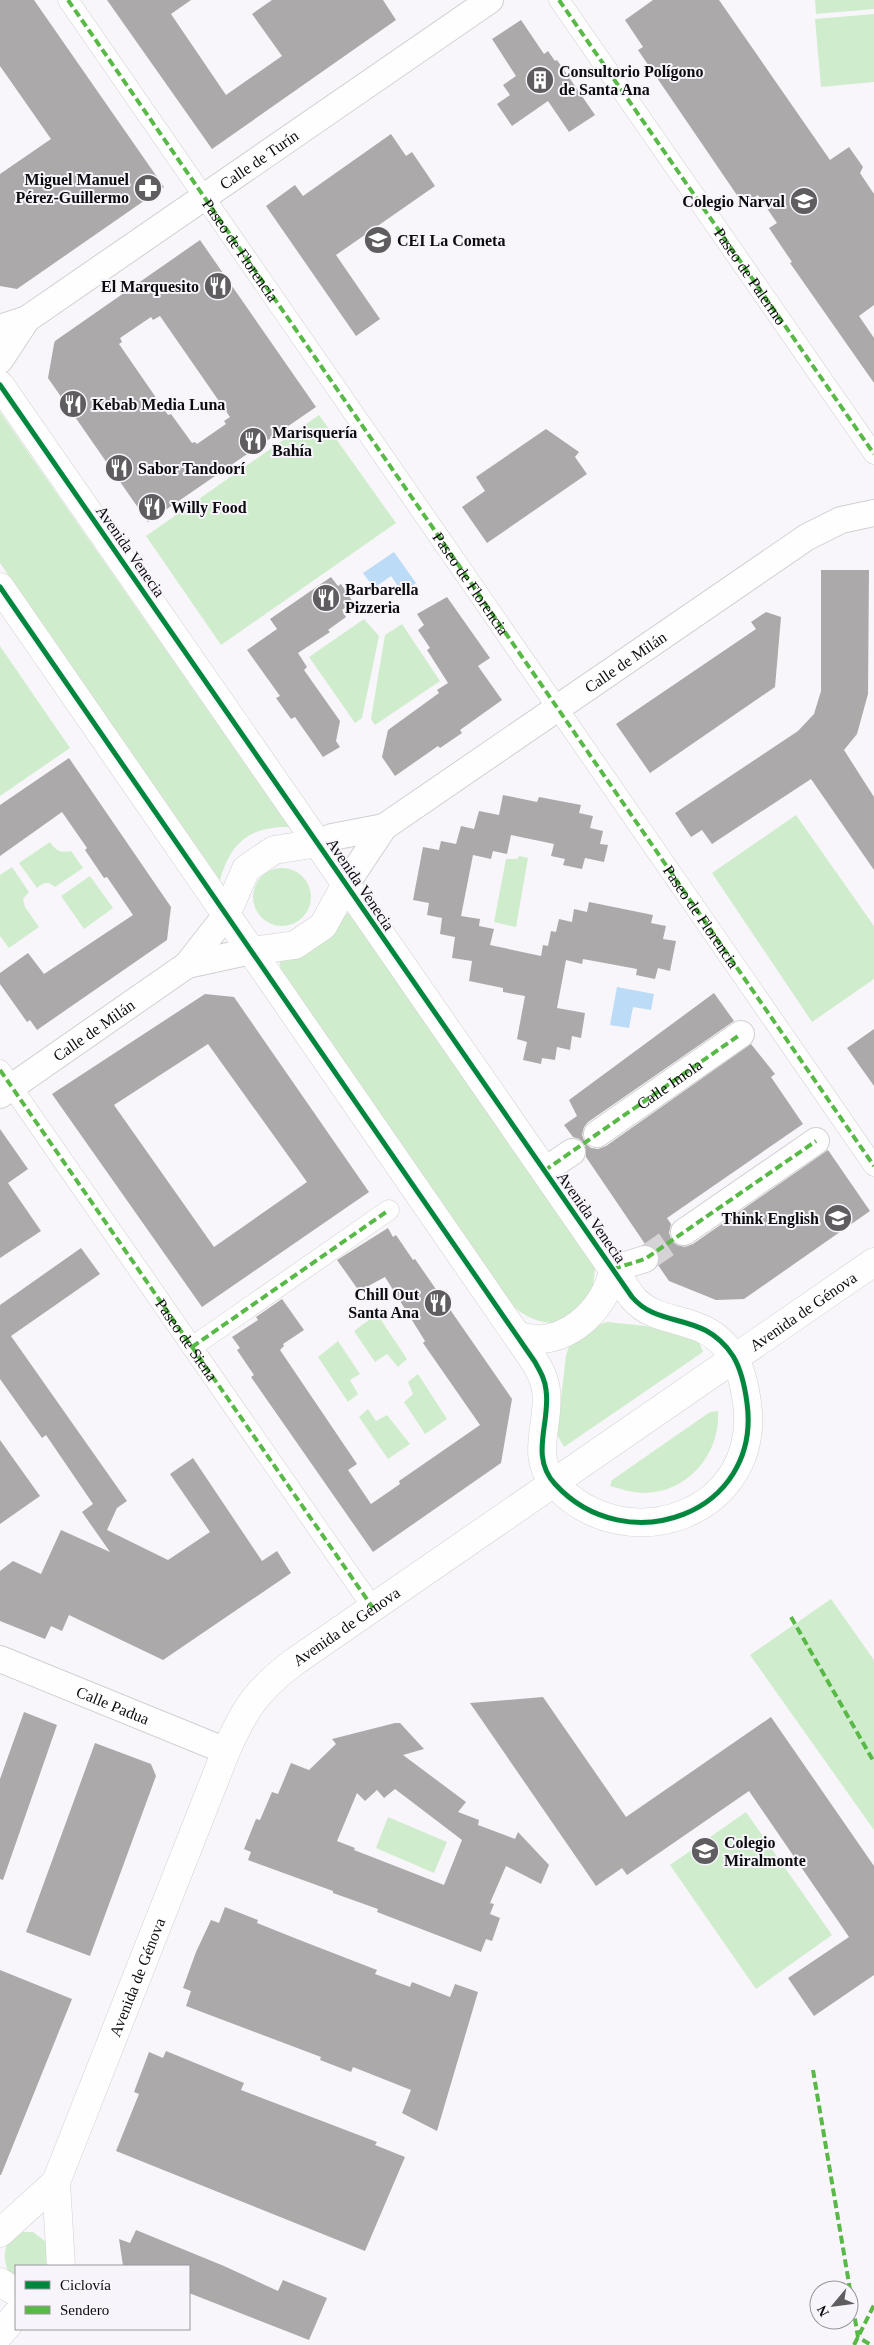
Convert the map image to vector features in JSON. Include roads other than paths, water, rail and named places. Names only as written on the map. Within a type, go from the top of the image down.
[{"type":"street","name":"Paseo de Florencia","points":[[68,0],[874,1166]]},
{"type":"street","name":"Calle de Turín","points":[[0,328],[27,319],[490,0]]},
{"type":"street","name":"Paseo de Palermo","points":[[559,0],[874,454]]},
{"type":"street","name":"Calle de Turín","points":[[0,360],[27,319]]},
{"type":"street","name":"Avenida Venecia","points":[[0,385],[637,1304],[652,1313],[704,1329],[716,1336],[734,1358]]},
{"type":"street","name":"Calle de Milán","points":[[346,884],[384,827],[807,537],[841,520],[874,513]]},
{"type":"street","points":[[0,587],[540,1370],[545,1384],[547,1399],[542,1457],[546,1472],[554,1483],[571,1498],[592,1510],[625,1522],[668,1521],[690,1513],[708,1502],[723,1487],[735,1470],[747,1432],[748,1413],[745,1392],[734,1358]]},
{"type":"street","name":"Calle de Milán","points":[[318,843],[332,837],[384,827]]},
{"type":"street","points":[[226,914],[246,869],[274,850],[318,843]]},
{"type":"street","points":[[251,950],[295,945],[323,926],[346,884]]},
{"type":"street","name":"Calle de Milán","points":[[187,966],[226,914]]},
{"type":"street","name":"Calle de Milán","points":[[4,1084],[187,966],[251,950]]},
{"type":"street","name":"Calle Imola","points":[[597,1134],[741,1034]]},
{"type":"street","name":"Paseo de Siena","points":[[4,1084],[192,1347],[373,1608]]},
{"type":"street","points":[[684,1232],[816,1141]]},
{"type":"street","points":[[544,1171],[572,1152]]},
{"type":"street","points":[[192,1347],[389,1210]]},
{"type":"street","points":[[517,1335],[526,1339],[551,1337],[578,1324],[603,1300],[613,1269],[646,1259]]},
{"type":"street","name":"Avenida de Génova","points":[[61,2258],[56,2182],[226,1751],[251,1701],[266,1685],[294,1662],[874,1262]]},
{"type":"street","name":"Calle Padua","points":[[0,1659],[226,1751]]},
{"type":"street","name":"Avenida de Génova","points":[[2,2231],[56,2182]]},
{"type":"street","name":"Avenida de Génova","points":[[2,2231],[17,2222],[32,2222],[51,2231],[61,2258]]},
{"type":"street","points":[[0,2282],[15,2291]]},
{"type":"street","points":[[0,2334],[15,2316]]},
{"type":"water","points":[[394,552],[416,583],[402,592],[391,576],[374,588],[363,573]]},
{"type":"water","points":[[617,987],[654,994],[651,1010],[633,1007],[629,1028],[610,1025]]},
{"type":"tunnel","points":[[645,1259],[684,1232]]},
{"type":"place","name":"Consultorio Polígono de Santa Ana","points":[[540,80]]},
{"type":"place","name":"Miguel Manuel Pérez-Guillermo","points":[[148,188]]},
{"type":"place","name":"Colegio Narval","points":[[804,201]]},
{"type":"place","name":"CEI La Cometa","points":[[378,240]]},
{"type":"place","name":"El Marquesito","points":[[218,286]]},
{"type":"place","name":"Kebab Media Luna","points":[[73,404]]},
{"type":"place","name":"Marisquería Bahía","points":[[253,441]]},
{"type":"place","name":"Sabor Tandoorí","points":[[119,468]]},
{"type":"place","name":"Willy Food","points":[[152,507]]},
{"type":"place","name":"Barbarella Pizzeria","points":[[326,598]]},
{"type":"place","name":"Think English","points":[[838,1218]]},
{"type":"place","name":"Chill Out Santa Ana","points":[[438,1303]]},
{"type":"place","name":"Colegio Miralmonte","points":[[705,1851]]}]
